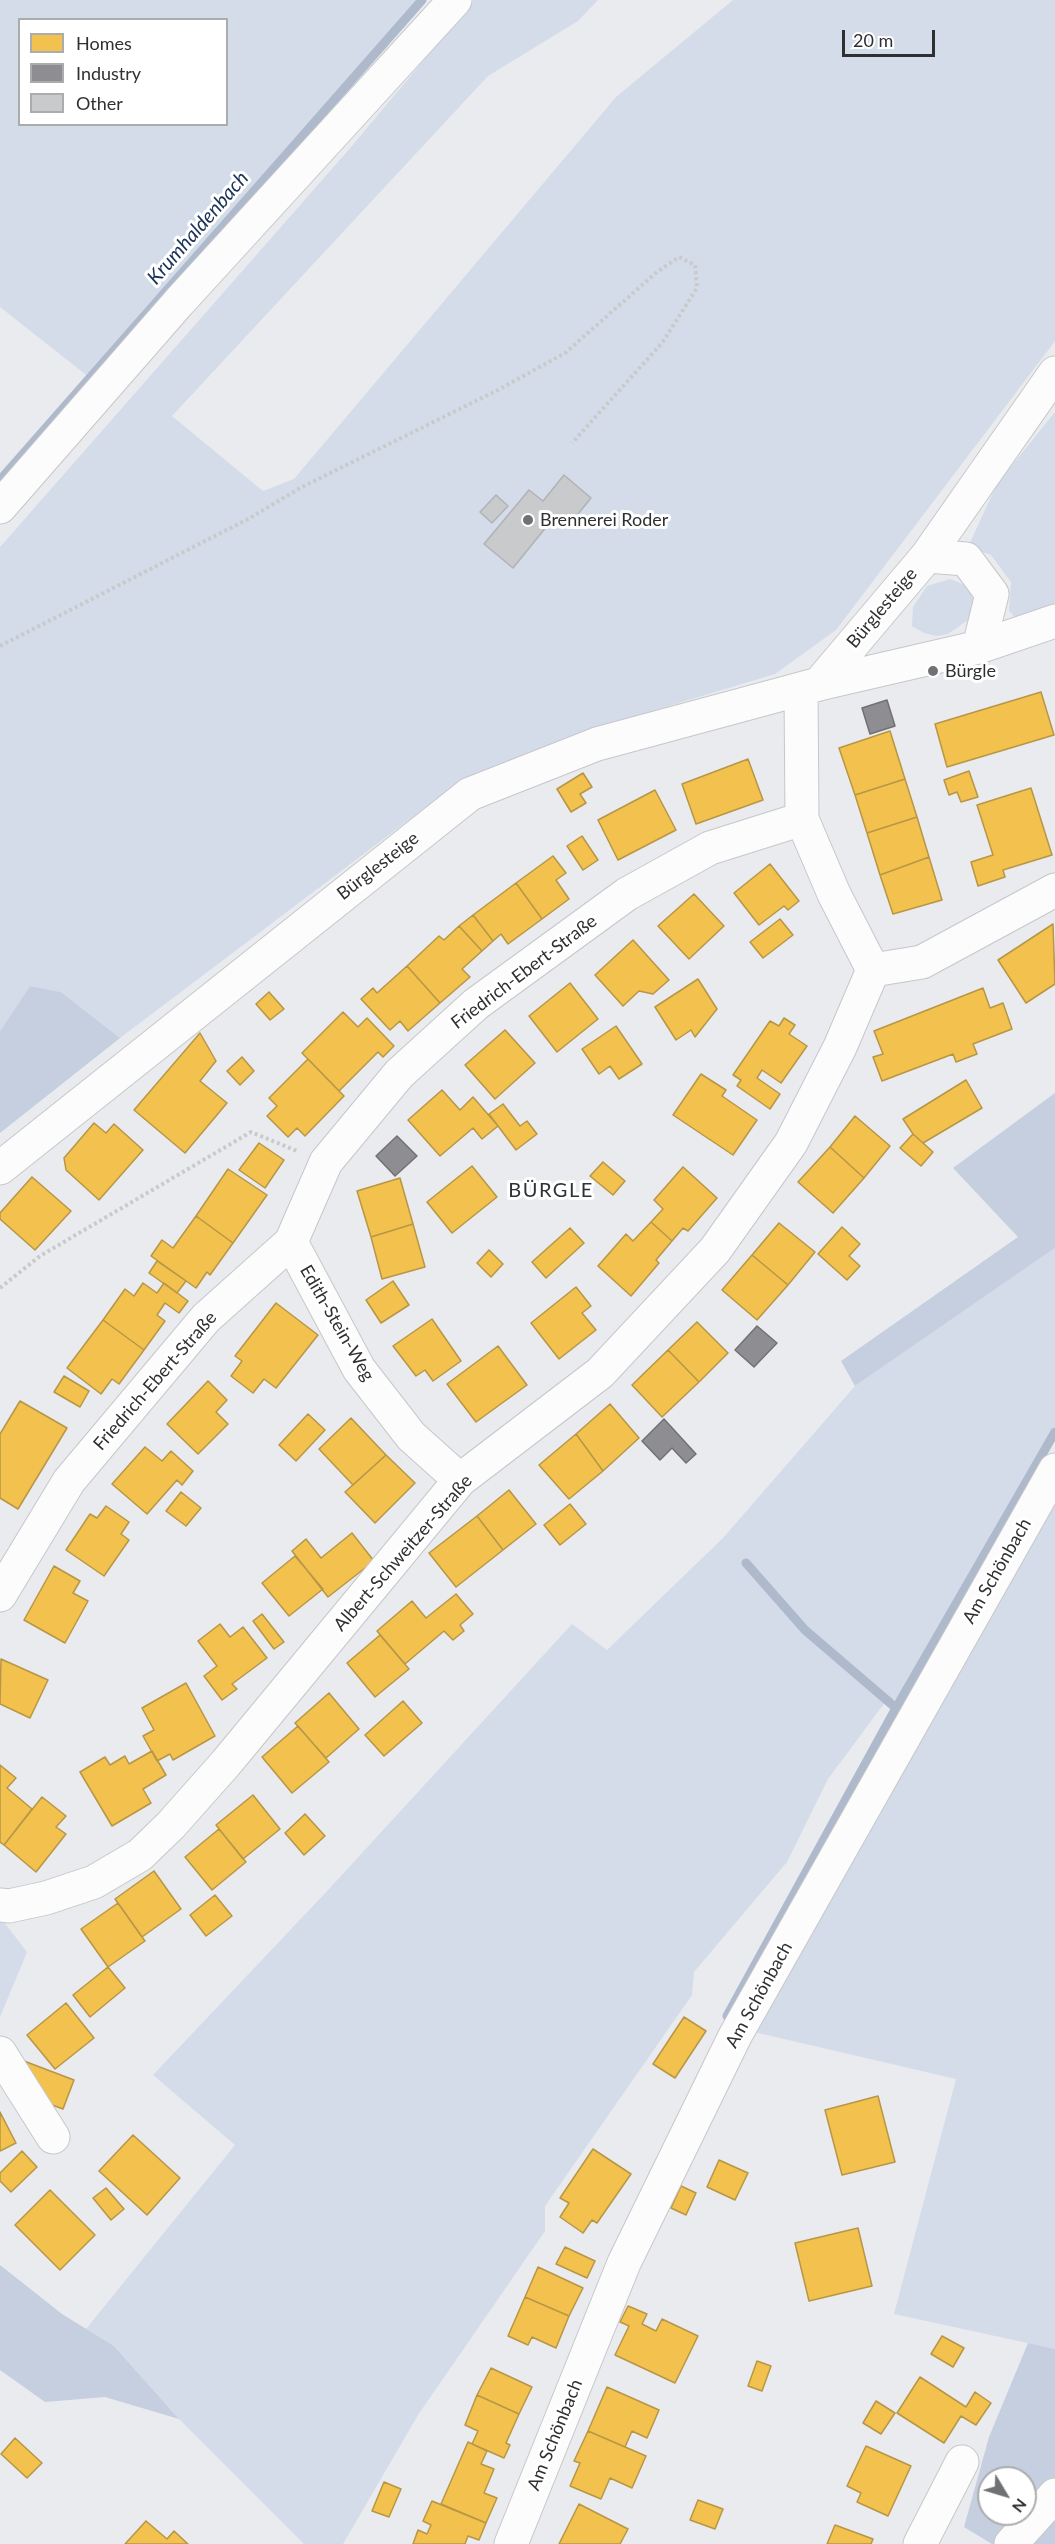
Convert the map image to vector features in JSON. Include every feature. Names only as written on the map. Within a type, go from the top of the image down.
[{"type":"street","points":[[0,507],[179,302],[455,0]]},
{"type":"street","points":[[927,556],[1055,373]]},
{"type":"street","name":"Bürglesteige","points":[[810,687],[927,556],[966,559],[992,594],[979,646]]},
{"type":"street","name":"Bürglesteige","points":[[0,1168],[470,794],[597,744],[810,687],[979,646],[1055,621]]},
{"type":"street","points":[[810,687],[802,819],[834,894],[873,970],[922,963],[1055,890]]},
{"type":"street","name":"Friedrich-Ebert-Straße","points":[[0,1595],[69,1481],[206,1318],[291,1242],[326,1162],[399,1074],[476,1004],[627,894],[710,849],[802,819]]},
{"type":"street","name":"Albert-Schweitzer-Straße","points":[[0,1905],[9,1906],[46,1898],[94,1881],[140,1855],[171,1825],[226,1763],[460,1480],[600,1373],[715,1250],[791,1143],[840,1047],[873,970]]},
{"type":"street","name":"Edith-Stein-Weg","points":[[291,1242],[359,1369],[411,1436],[460,1480]]},
{"type":"street","name":"Am Schönbach","points":[[511,2544],[624,2263],[735,2036],[1055,1470]]},
{"type":"street","points":[[0,2053],[53,2137]]},
{"type":"street","points":[[920,2544],[962,2462]]},
{"type":"street","points":[[1011,2544],[1055,2495]]},
{"type":"path","points":[[0,646],[250,518],[300,488],[498,390],[565,353],[657,272],[679,257],[695,265],[697,288],[662,342],[572,443]]},
{"type":"path","points":[[0,1288],[40,1256],[251,1132],[326,1162]]},
{"type":"shaded area","points":[[0,0],[422,0],[90,378],[0,307]]},
{"type":"shaded area","points":[[474,0],[598,0],[578,21],[488,76],[172,416],[263,491],[294,479],[616,97],[733,0],[1055,0],[1055,341],[836,630],[775,674],[659,709],[451,788],[120,1038],[61,992],[30,986],[0,1031],[0,547],[352,146]]},
{"type":"shaded area","points":[[1055,412],[1055,612],[1019,622],[1009,611],[1011,582],[991,555],[968,547],[997,484]]},
{"type":"shaded area","points":[[950,579],[967,586],[975,602],[968,620],[948,634],[937,636],[924,633],[912,626],[913,607],[927,586]]},
{"type":"shaded area","points":[[30,986],[61,992],[120,1038],[0,1133],[0,1031]]},
{"type":"shaded area","points":[[1055,1093],[1055,1248],[855,1386],[841,1361],[1018,1237],[953,1168]]},
{"type":"shaded area","points":[[1055,1248],[1055,1426],[899,1699],[886,1701],[828,1779],[787,1862],[694,1972],[692,1995],[545,2206],[545,2231],[418,2415],[343,2544],[304,2544],[179,2419],[114,2346],[86,2329],[235,2145],[153,2075],[329,1889],[572,1624],[607,1650],[723,1538],[855,1386]],"holes":[[[748,1565],[864,1681],[805,1630]]]},
{"type":"shaded area","points":[[1055,1491],[1055,2349],[894,2314],[956,2079],[754,2032]]},
{"type":"shaded area","points":[[0,1917],[27,1952],[0,2017]]},
{"type":"shaded area","points":[[0,2265],[62,2314],[114,2346],[179,2419],[105,2397],[45,2402],[0,2370]]},
{"type":"shaded area","points":[[1028,2343],[1055,2349],[1055,2544],[992,2544],[964,2527],[977,2480],[977,2526],[1037,2526],[1037,2466],[981,2466],[989,2437]]},
{"type":"building: Homes","points":[[1041,692],[1054,735],[947,767],[935,724]]},
{"type":"building: Homes","points":[[890,731],[905,779],[855,795],[839,748]]},
{"type":"building: Homes","points":[[748,759],[763,800],[696,824],[682,784]]},
{"type":"building: Homes","points":[[969,771],[978,797],[961,802],[957,792],[949,795],[944,780]]},
{"type":"building: Homes","points":[[583,773],[592,787],[580,794],[586,803],[571,812],[557,789]]},
{"type":"building: Homes","points":[[905,779],[917,817],[867,833],[855,795]]},
{"type":"building: Homes","points":[[1031,788],[1052,855],[1003,870],[1005,877],[978,886],[971,862],[993,855],[977,805]]},
{"type":"building: Homes","points":[[655,790],[676,830],[618,860],[598,820]]},
{"type":"building: Homes","points":[[917,817],[929,857],[880,875],[867,833]]},
{"type":"building: Homes","points":[[582,836],[598,860],[583,870],[567,846]]},
{"type":"building: Homes","points":[[553,856],[566,873],[556,880],[569,899],[542,919],[516,883]]},
{"type":"building: Homes","points":[[929,857],[942,900],[893,914],[880,875]]},
{"type":"building: Homes","points":[[770,864],[799,901],[788,910],[784,906],[759,925],[734,893]]},
{"type":"building: Homes","points":[[516,883],[542,919],[508,944],[501,934],[493,941],[473,915]]},
{"type":"building: Homes","points":[[694,894],[724,926],[689,959],[658,926]]},
{"type":"building: Homes","points":[[473,915],[493,941],[482,951],[459,926]]},
{"type":"building: Homes","points":[[780,919],[793,935],[763,958],[750,942]]},
{"type":"building: Homes","points":[[1053,924],[1055,984],[1026,1003],[998,960]]},
{"type":"building: Homes","points":[[459,926],[482,951],[462,969],[470,977],[440,1003],[407,966],[439,936],[444,940]]},
{"type":"building: Homes","points":[[633,940],[669,980],[653,994],[639,991],[623,1006],[595,975]]},
{"type":"building: Homes","points":[[407,966],[440,1003],[408,1031],[400,1021],[390,1030],[361,999],[373,988],[377,993]]},
{"type":"building: Homes","points":[[698,979],[717,1009],[695,1037],[691,1030],[676,1040],[655,1007]]},
{"type":"building: Homes","points":[[570,983],[598,1019],[557,1052],[529,1016]]},
{"type":"building: Homes","points":[[983,988],[990,1008],[1003,1003],[1012,1029],[973,1044],[977,1054],[956,1062],[953,1054],[882,1081],[873,1057],[883,1054],[874,1031]]},
{"type":"building: Homes","points":[[269,992],[284,1009],[270,1020],[256,1004]]},
{"type":"building: Homes","points":[[343,1012],[358,1027],[367,1018],[394,1046],[383,1057],[378,1052],[339,1091],[302,1053]]},
{"type":"building: Homes","points":[[784,1018],[795,1025],[789,1034],[807,1046],[781,1083],[762,1070],[757,1078],[780,1094],[770,1109],[737,1086],[741,1080],[733,1075],[770,1021],[779,1026]]},
{"type":"building: Homes","points":[[616,1026],[642,1064],[619,1079],[610,1066],[599,1074],[582,1049]]},
{"type":"building: Homes","points":[[505,1030],[535,1063],[495,1099],[465,1065]]},
{"type":"building: Homes","points":[[200,1033],[216,1061],[200,1081],[227,1103],[185,1153],[134,1110]]},
{"type":"building: Homes","points":[[242,1057],[254,1071],[240,1085],[227,1071]]},
{"type":"building: Homes","points":[[308,1059],[344,1096],[305,1136],[297,1128],[288,1137],[267,1116],[277,1106],[269,1098]]},
{"type":"building: Homes","points":[[701,1074],[726,1090],[722,1096],[757,1120],[733,1155],[673,1115]]},
{"type":"building: Homes","points":[[966,1080],[982,1108],[923,1143],[913,1134],[903,1119]]},
{"type":"building: Homes","points":[[442,1090],[460,1110],[473,1097],[498,1126],[482,1139],[473,1128],[440,1156],[408,1120]]},
{"type":"building: Homes","points":[[503,1104],[520,1126],[527,1121],[537,1134],[516,1150],[489,1114]]},
{"type":"building: Homes","points":[[855,1116],[890,1146],[864,1178],[830,1147]]},
{"type":"building: Homes","points":[[94,1123],[106,1133],[114,1124],[143,1150],[99,1200],[66,1170],[64,1158]]},
{"type":"building: Homes","points":[[913,1134],[933,1152],[921,1166],[900,1148]]},
{"type":"building: Homes","points":[[259,1143],[284,1160],[265,1188],[239,1170]]},
{"type":"building: Homes","points":[[830,1147],[864,1178],[833,1213],[798,1182]]},
{"type":"building: Homes","points":[[603,1162],[625,1181],[613,1195],[590,1176]]},
{"type":"building: Homes","points":[[472,1166],[497,1197],[452,1233],[427,1202]]},
{"type":"building: Homes","points":[[683,1167],[717,1198],[688,1231],[683,1228],[672,1241],[651,1222],[663,1209],[654,1200]]},
{"type":"building: Homes","points":[[228,1169],[267,1195],[233,1243],[196,1216]]},
{"type":"building: Homes","points":[[32,1177],[71,1211],[35,1250],[0,1219],[0,1213]]},
{"type":"building: Homes","points":[[400,1178],[413,1224],[371,1237],[357,1191]]},
{"type":"building: Homes","points":[[196,1216],[233,1243],[210,1275],[207,1272],[196,1288],[151,1256],[162,1240],[173,1248]]},
{"type":"building: Homes","points":[[651,1222],[672,1241],[656,1260],[659,1263],[631,1296],[598,1266],[626,1234],[633,1241]]},
{"type":"building: Homes","points":[[779,1223],[815,1252],[788,1285],[752,1255]]},
{"type":"building: Homes","points":[[413,1224],[425,1267],[382,1279],[371,1237]]},
{"type":"building: Homes","points":[[842,1227],[860,1244],[849,1256],[860,1266],[847,1280],[818,1254]]},
{"type":"building: Homes","points":[[570,1228],[584,1243],[546,1278],[532,1262]]},
{"type":"building: Homes","points":[[489,1250],[503,1264],[491,1277],[477,1263]]},
{"type":"building: Homes","points":[[752,1255],[788,1285],[757,1320],[722,1290]]},
{"type":"building: Homes","points":[[157,1261],[186,1281],[177,1293],[149,1273]]},
{"type":"building: Homes","points":[[393,1281],[409,1305],[381,1323],[366,1300]]},
{"type":"building: Homes","points":[[143,1283],[157,1293],[164,1283],[188,1301],[179,1313],[165,1303],[157,1315],[165,1321],[144,1350],[103,1320],[125,1289],[134,1296]]},
{"type":"building: Homes","points":[[576,1287],[591,1306],[582,1313],[596,1330],[559,1359],[531,1323]]},
{"type":"building: Homes","points":[[276,1303],[318,1335],[276,1388],[264,1379],[253,1393],[231,1376],[242,1361],[235,1356]]},
{"type":"building: Homes","points":[[432,1319],[461,1361],[433,1381],[425,1370],[416,1376],[393,1346]]},
{"type":"building: Homes","points":[[103,1320],[144,1350],[119,1384],[112,1379],[101,1394],[67,1368]]},
{"type":"building: Homes","points":[[697,1322],[728,1353],[699,1382],[668,1350]]},
{"type":"building: Homes","points":[[498,1346],[527,1385],[476,1422],[447,1384]]},
{"type":"building: Homes","points":[[668,1350],[699,1382],[662,1417],[632,1385]]},
{"type":"building: Homes","points":[[64,1376],[89,1391],[80,1407],[54,1392]]},
{"type":"building: Homes","points":[[208,1381],[227,1400],[216,1412],[228,1424],[198,1454],[167,1424]]},
{"type":"building: Homes","points":[[20,1401],[67,1428],[18,1509],[0,1498],[0,1434]]},
{"type":"building: Homes","points":[[610,1404],[639,1438],[603,1471],[576,1434]]},
{"type":"building: Homes","points":[[308,1414],[325,1430],[296,1461],[279,1445]]},
{"type":"building: Homes","points":[[351,1418],[386,1455],[353,1485],[319,1449]]},
{"type":"building: Homes","points":[[576,1434],[603,1471],[569,1499],[539,1465]]},
{"type":"building: Homes","points":[[145,1447],[162,1461],[171,1451],[193,1471],[182,1485],[177,1480],[147,1514],[112,1484]]},
{"type":"building: Homes","points":[[386,1455],[415,1483],[375,1523],[345,1492]]},
{"type":"building: Homes","points":[[509,1490],[536,1524],[503,1550],[477,1516]]},
{"type":"building: Homes","points":[[181,1492],[201,1508],[186,1526],[166,1511]]},
{"type":"building: Homes","points":[[570,1504],[586,1524],[560,1545],[544,1525]]},
{"type":"building: Homes","points":[[106,1506],[129,1522],[121,1534],[129,1540],[104,1576],[66,1550],[90,1514],[97,1518]]},
{"type":"building: Homes","points":[[477,1516],[503,1550],[456,1587],[429,1553]]},
{"type":"building: Homes","points":[[352,1533],[374,1561],[328,1597],[292,1551],[306,1539],[321,1558]]},
{"type":"building: Homes","points":[[295,1556],[323,1589],[289,1616],[262,1583]]},
{"type":"building: Homes","points":[[54,1566],[80,1581],[73,1593],[88,1601],[65,1643],[24,1620]]},
{"type":"building: Homes","points":[[456,1594],[473,1614],[460,1625],[464,1631],[453,1640],[444,1631],[405,1664],[377,1631],[412,1601],[426,1618]]},
{"type":"building: Homes","points":[[262,1614],[284,1642],[274,1649],[253,1621]]},
{"type":"building: Homes","points":[[220,1624],[230,1637],[243,1627],[267,1658],[232,1684],[237,1689],[222,1700],[204,1676],[217,1666],[198,1641]]},
{"type":"building: Homes","points":[[380,1635],[409,1669],[375,1697],[347,1663]]},
{"type":"building: Homes","points":[[1,1659],[48,1680],[30,1718],[0,1704]]},
{"type":"building: Homes","points":[[186,1683],[215,1736],[173,1760],[170,1754],[157,1761],[143,1736],[154,1730],[142,1708]]},
{"type":"building: Homes","points":[[329,1693],[359,1729],[326,1758],[295,1723]]},
{"type":"building: Homes","points":[[403,1701],[422,1723],[384,1756],[365,1735]]},
{"type":"building: Homes","points":[[298,1726],[329,1762],[292,1793],[262,1757]]},
{"type":"building: Homes","points":[[152,1751],[166,1775],[143,1789],[151,1803],[112,1826],[80,1772],[105,1757],[110,1765],[125,1756],[129,1764]]},
{"type":"building: Homes","points":[[0,1765],[16,1778],[7,1788],[32,1809],[4,1845],[0,1842]]},
{"type":"building: Homes","points":[[253,1795],[280,1829],[243,1859],[216,1825]]},
{"type":"building: Homes","points":[[42,1797],[66,1816],[56,1827],[66,1834],[36,1872],[4,1845]]},
{"type":"building: Homes","points":[[305,1814],[325,1836],[304,1855],[285,1833]]},
{"type":"building: Homes","points":[[219,1829],[246,1862],[212,1890],[185,1857]]},
{"type":"building: Homes","points":[[154,1871],[181,1909],[142,1937],[115,1899]]},
{"type":"building: Homes","points":[[215,1895],[232,1916],[206,1936],[190,1915]]},
{"type":"building: Homes","points":[[118,1903],[145,1941],[108,1967],[81,1929]]},
{"type":"building: Homes","points":[[108,1967],[125,1988],[90,2017],[73,1995]]},
{"type":"building: Homes","points":[[66,2003],[94,2038],[55,2069],[27,2035]]},
{"type":"building: Homes","points":[[684,2017],[706,2031],[675,2078],[653,2064]]},
{"type":"building: Homes","points":[[24,2061],[74,2080],[63,2109],[41,2101]]},
{"type":"building: Homes","points":[[878,2096],[895,2162],[842,2175],[825,2110]]},
{"type":"building: Homes","points":[[0,2112],[16,2143],[0,2151]]},
{"type":"building: Homes","points":[[133,2135],[180,2178],[147,2215],[99,2171]]},
{"type":"building: Homes","points":[[593,2149],[631,2174],[597,2223],[592,2220],[583,2233],[560,2217],[569,2203],[560,2198]]},
{"type":"building: Homes","points":[[22,2151],[37,2167],[11,2192],[0,2181],[0,2173]]},
{"type":"building: Homes","points":[[719,2160],[748,2173],[735,2200],[707,2187]]},
{"type":"building: Homes","points":[[681,2186],[696,2193],[686,2215],[671,2208]]},
{"type":"building: Homes","points":[[106,2188],[124,2209],[111,2220],[93,2198]]},
{"type":"building: Homes","points":[[50,2190],[95,2235],[60,2270],[15,2225]]},
{"type":"building: Homes","points":[[858,2228],[872,2286],[809,2301],[795,2243]]},
{"type":"building: Homes","points":[[565,2247],[595,2261],[587,2278],[556,2264]]},
{"type":"building: Homes","points":[[538,2267],[583,2288],[569,2316],[525,2297]]},
{"type":"building: Homes","points":[[525,2297],[569,2316],[556,2348],[532,2337],[528,2345],[508,2336]]},
{"type":"building: Homes","points":[[628,2306],[647,2314],[642,2324],[656,2331],[662,2319],[698,2336],[675,2383],[615,2355],[629,2326],[620,2322]]},
{"type":"building: Homes","points":[[942,2336],[964,2348],[953,2367],[931,2354]]},
{"type":"building: Homes","points":[[757,2361],[771,2366],[762,2391],[748,2386]]},
{"type":"building: Homes","points":[[491,2368],[532,2387],[519,2414],[477,2395]]},
{"type":"building: Homes","points":[[920,2377],[966,2407],[975,2392],[991,2403],[976,2425],[961,2416],[944,2443],[897,2413]]},
{"type":"building: Homes","points":[[607,2387],[659,2410],[647,2438],[632,2431],[625,2447],[588,2431]]},
{"type":"building: Homes","points":[[477,2395],[519,2414],[506,2443],[510,2445],[504,2458],[472,2444],[478,2431],[465,2425]]},
{"type":"building: Homes","points":[[876,2401],[895,2413],[881,2434],[863,2423]]},
{"type":"building: Homes","points":[[588,2431],[646,2456],[632,2488],[610,2478],[601,2499],[570,2486],[580,2463],[574,2461]]},
{"type":"building: Homes","points":[[15,2438],[42,2463],[27,2478],[1,2454]]},
{"type":"building: Homes","points":[[468,2442],[487,2451],[481,2464],[494,2469],[484,2493],[497,2498],[486,2523],[441,2504]]},
{"type":"building: Homes","points":[[866,2446],[911,2466],[888,2516],[857,2502],[861,2493],[847,2486]]},
{"type":"building: Homes","points":[[384,2482],[401,2489],[389,2517],[372,2511]]},
{"type":"building: Homes","points":[[698,2500],[723,2509],[715,2529],[690,2520]]},
{"type":"building: Homes","points":[[432,2501],[486,2523],[479,2540],[468,2536],[465,2544],[413,2544],[418,2530],[427,2534],[431,2525],[423,2521]]},
{"type":"building: Homes","points":[[579,2504],[628,2529],[620,2544],[559,2544]]},
{"type":"building: Homes","points":[[146,2521],[167,2539],[174,2531],[188,2544],[125,2544]]},
{"type":"building: Homes","points":[[835,2525],[873,2539],[871,2544],[827,2544]]},
{"type":"building: Industry","points":[[887,700],[895,726],[870,734],[862,708]]},
{"type":"building: Industry","points":[[397,1136],[417,1156],[395,1176],[376,1156]]},
{"type":"building: Industry","points":[[757,1326],[777,1343],[754,1367],[735,1350]]},
{"type":"building: Industry","points":[[664,1419],[696,1454],[686,1463],[672,1448],[660,1460],[642,1441]]},
{"type":"building: Other","name":"Brennerei Roder","points":[[564,475],[591,498],[569,525],[556,515],[513,568],[484,544],[529,490],[543,501]]},
{"type":"building: Other","points":[[496,495],[508,506],[492,523],[480,512]]},
{"type":"waterway","name":"Krumhaldenbach","points":[[0,480],[422,0]]},
{"type":"waterway","points":[[896,1708],[1055,1432]]},
{"type":"waterway","points":[[727,2016],[896,1708],[805,1630],[746,1563]]},
{"type":"place","name":"Brennerei Roder","points":[[528,520]]},
{"type":"place","name":"Bürgle","points":[[933,671]]},
{"type":"district","name":"BÜRGLE","points":[[551,1191]]}]
